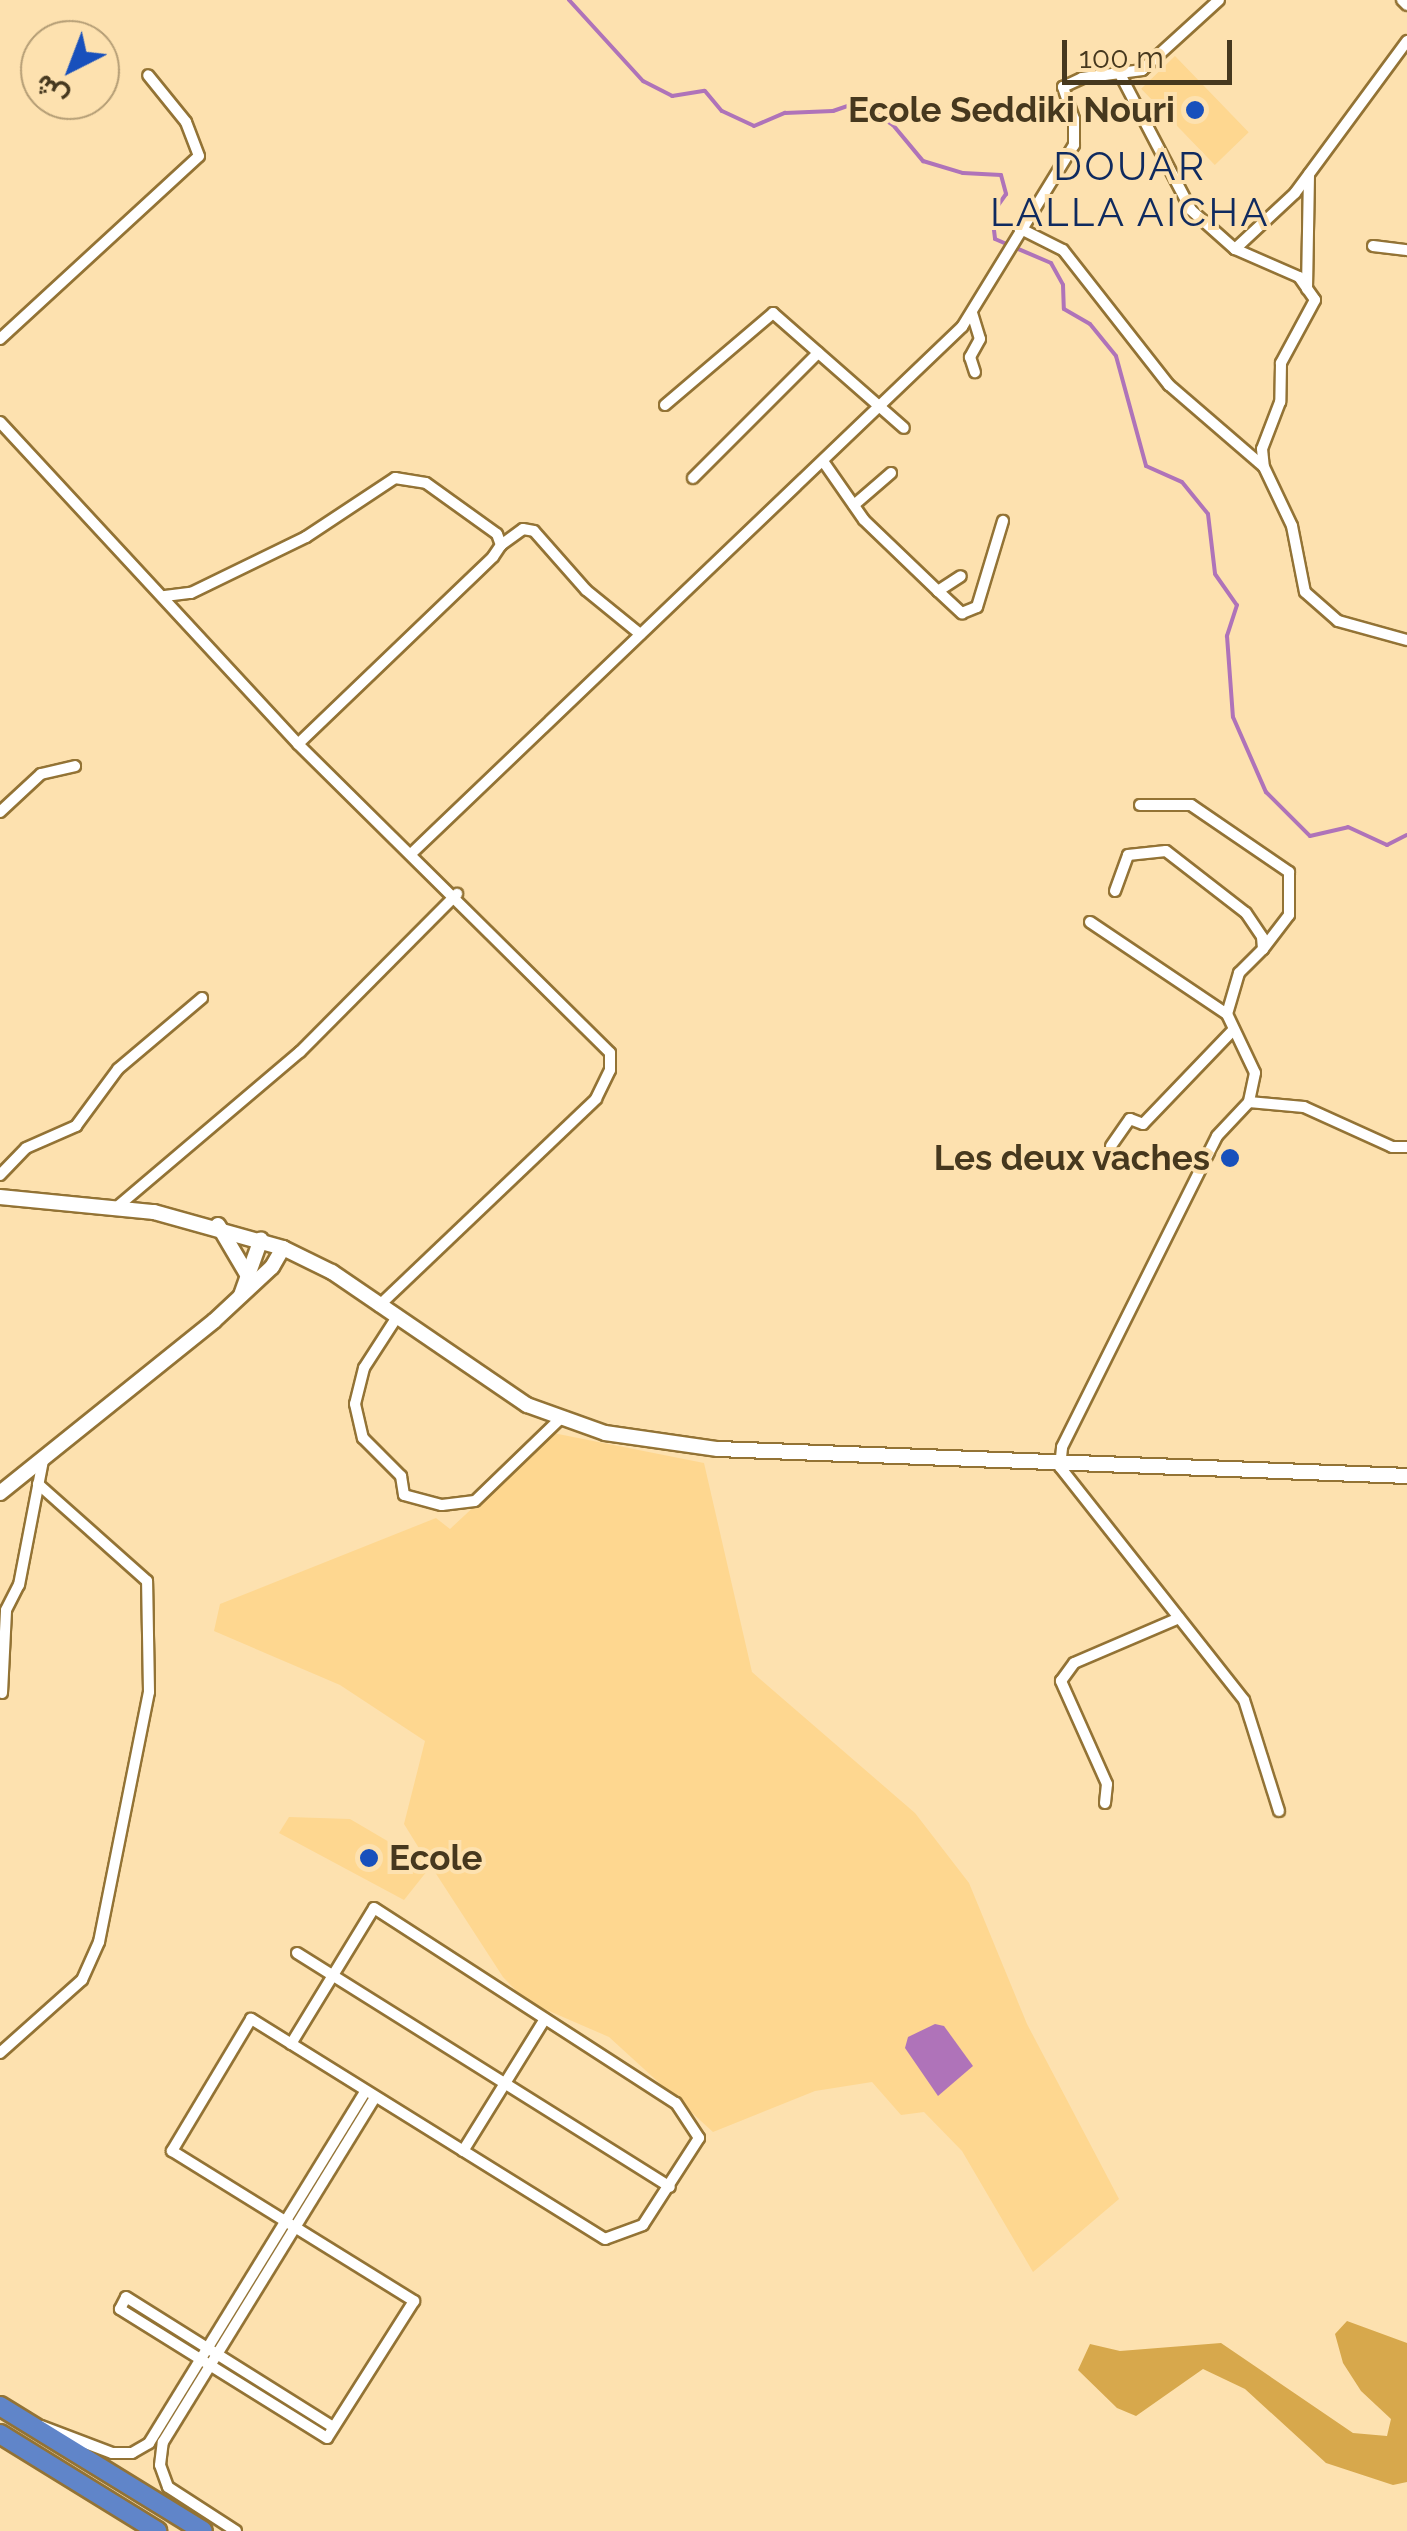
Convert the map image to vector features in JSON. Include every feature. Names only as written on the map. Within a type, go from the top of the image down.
[{"type":"highway","points":[[0,2406],[203,2531]]},
{"type":"highway","points":[[0,2434],[157,2531]]},
{"type":"main road","points":[[0,1197],[117,1208],[218,1225],[261,1239],[305,1258],[472,1373],[560,1420],[718,1449],[1060,1467],[1407,1476]]},
{"type":"main road","points":[[218,1225],[254,1276]]},
{"type":"main road","points":[[254,1276],[261,1239]]},
{"type":"main road","points":[[0,1493],[241,1296],[254,1276],[283,1248]]},
{"type":"main road","points":[[254,1276],[305,1258]]},
{"type":"street","points":[[414,852],[640,634],[825,464],[972,312],[1018,228],[1074,145],[1074,119],[1063,87],[1082,78],[1121,76],[1160,59],[1219,0]]},
{"type":"street","points":[[1235,249],[1309,173],[1407,41]]},
{"type":"street","points":[[0,338],[199,156],[186,122],[148,75]]},
{"type":"street","points":[[1121,76],[1191,210],[1235,249],[1299,278],[1314,300],[1281,363],[1280,402],[1262,448],[1264,466],[1292,526],[1305,592],[1338,621],[1407,640]]},
{"type":"street","points":[[1307,288],[1312,252],[1309,173]]},
{"type":"street","points":[[1018,228],[1062,250],[1169,385],[1264,466]]},
{"type":"street","points":[[1373,246],[1407,250]]},
{"type":"street","points":[[972,312],[980,339],[970,357],[975,372]]},
{"type":"street","points":[[665,405],[774,313],[904,428]]},
{"type":"street","points":[[693,478],[818,353]]},
{"type":"street","points":[[0,422],[298,744],[457,894],[610,1053],[610,1070],[596,1099],[378,1307]]},
{"type":"street","points":[[825,464],[854,504],[962,613],[976,607],[1003,520]]},
{"type":"street","points":[[854,504],[892,472]]},
{"type":"street","points":[[165,596],[190,593],[306,537],[395,478],[426,482],[496,534],[502,546]]},
{"type":"street","points":[[298,744],[524,529],[534,530],[586,590],[640,634]]},
{"type":"street","points":[[938,592],[961,576]]},
{"type":"street","points":[[0,812],[40,774],[76,766]]},
{"type":"street","points":[[1140,805],[1191,806],[1289,872],[1290,915],[1239,973],[1227,1014]]},
{"type":"street","points":[[1114,891],[1128,855],[1166,851],[1246,913],[1263,950]]},
{"type":"street","points":[[117,1208],[300,1052],[457,894]]},
{"type":"street","points":[[1090,922],[1227,1014],[1255,1073],[1249,1102],[1216,1136],[1062,1447],[1060,1467],[1244,1700],[1278,1811]]},
{"type":"street","points":[[0,1176],[26,1148],[76,1126],[118,1070],[202,998]]},
{"type":"street","points":[[1112,1146],[1130,1120],[1143,1124],[1233,1030]]},
{"type":"street","points":[[1249,1102],[1304,1107],[1392,1147],[1407,1147]]},
{"type":"street","points":[[395,1320],[364,1368],[355,1404],[362,1438],[401,1476],[404,1495],[442,1505],[475,1501],[560,1420]]},
{"type":"street","points":[[2,1693],[6,1610],[19,1584],[43,1460]]},
{"type":"street","points":[[0,2053],[82,1980],[99,1942],[149,1692],[146,1581],[38,1484]]},
{"type":"street","points":[[1104,1803],[1107,1784],[1062,1681],[1074,1662],[1179,1618]]},
{"type":"street","points":[[291,2044],[374,1908],[543,2022],[663,2094],[692,2120],[698,2145],[638,2230],[605,2239],[370,2095],[251,2019],[172,2151],[414,2301],[333,2428],[326,2438],[120,2309],[126,2297],[333,2428]]},
{"type":"street","points":[[297,1954],[670,2187]]},
{"type":"street","points":[[463,2150],[543,2022]]},
{"type":"street","points":[[409,2044],[417,2030]]},
{"type":"street","points":[[236,2531],[176,2496],[160,2465],[164,2442],[203,2364],[370,2095]]},
{"type":"street","points":[[30,2425],[102,2451],[138,2451],[203,2364]]},
{"type":"shaded area","name":"Ecole Seddiki Nouri","points":[[1175,56],[1249,132],[1215,165],[1141,89]]},
{"type":"shaded area","points":[[553,1433],[704,1463],[752,1672],[915,1813],[969,1883],[1027,2024],[1119,2199],[1033,2272],[962,2151],[924,2112],[901,2115],[872,2082],[815,2091],[713,2132],[609,2037],[526,2001],[503,1977],[431,1866],[404,1900],[279,1833],[289,1817],[350,1819],[430,1866],[404,1824],[425,1741],[340,1685],[214,1631],[220,1604],[436,1518],[450,1529]]},
{"type":"shaded area","points":[[935,2024],[944,2026],[973,2066],[938,2096],[905,2048],[908,2037]]},
{"type":"shaded area","points":[[1347,2321],[1407,2343],[1407,2482],[1393,2485],[1326,2463],[1245,2389],[1203,2369],[1136,2416],[1117,2408],[1078,2370],[1090,2344],[1120,2351],[1221,2343],[1353,2433],[1387,2436],[1391,2419],[1361,2391],[1343,2363],[1335,2334]]},
{"type":"waterway","points":[[569,0],[643,81],[672,96],[705,91],[722,111],[754,126],[785,113],[833,111],[859,102],[893,125],[923,161],[963,173],[1001,175],[1006,194],[992,214],[995,239],[1051,263],[1063,285],[1064,309],[1090,324],[1116,356],[1146,466],[1182,482],[1208,514],[1215,574],[1237,605],[1227,636],[1233,717],[1266,792],[1310,836],[1348,827],[1387,845],[1407,835]]},
{"type":"place","name":"Ecole Seddiki Nouri","points":[[1195,110]]},
{"type":"place","name":"Les deux vaches","points":[[1230,1158]]},
{"type":"place","name":"Ecole","points":[[369,1858]]},
{"type":"district","name":"DOUAR LALLA AICHA","points":[[1130,189]]}]
